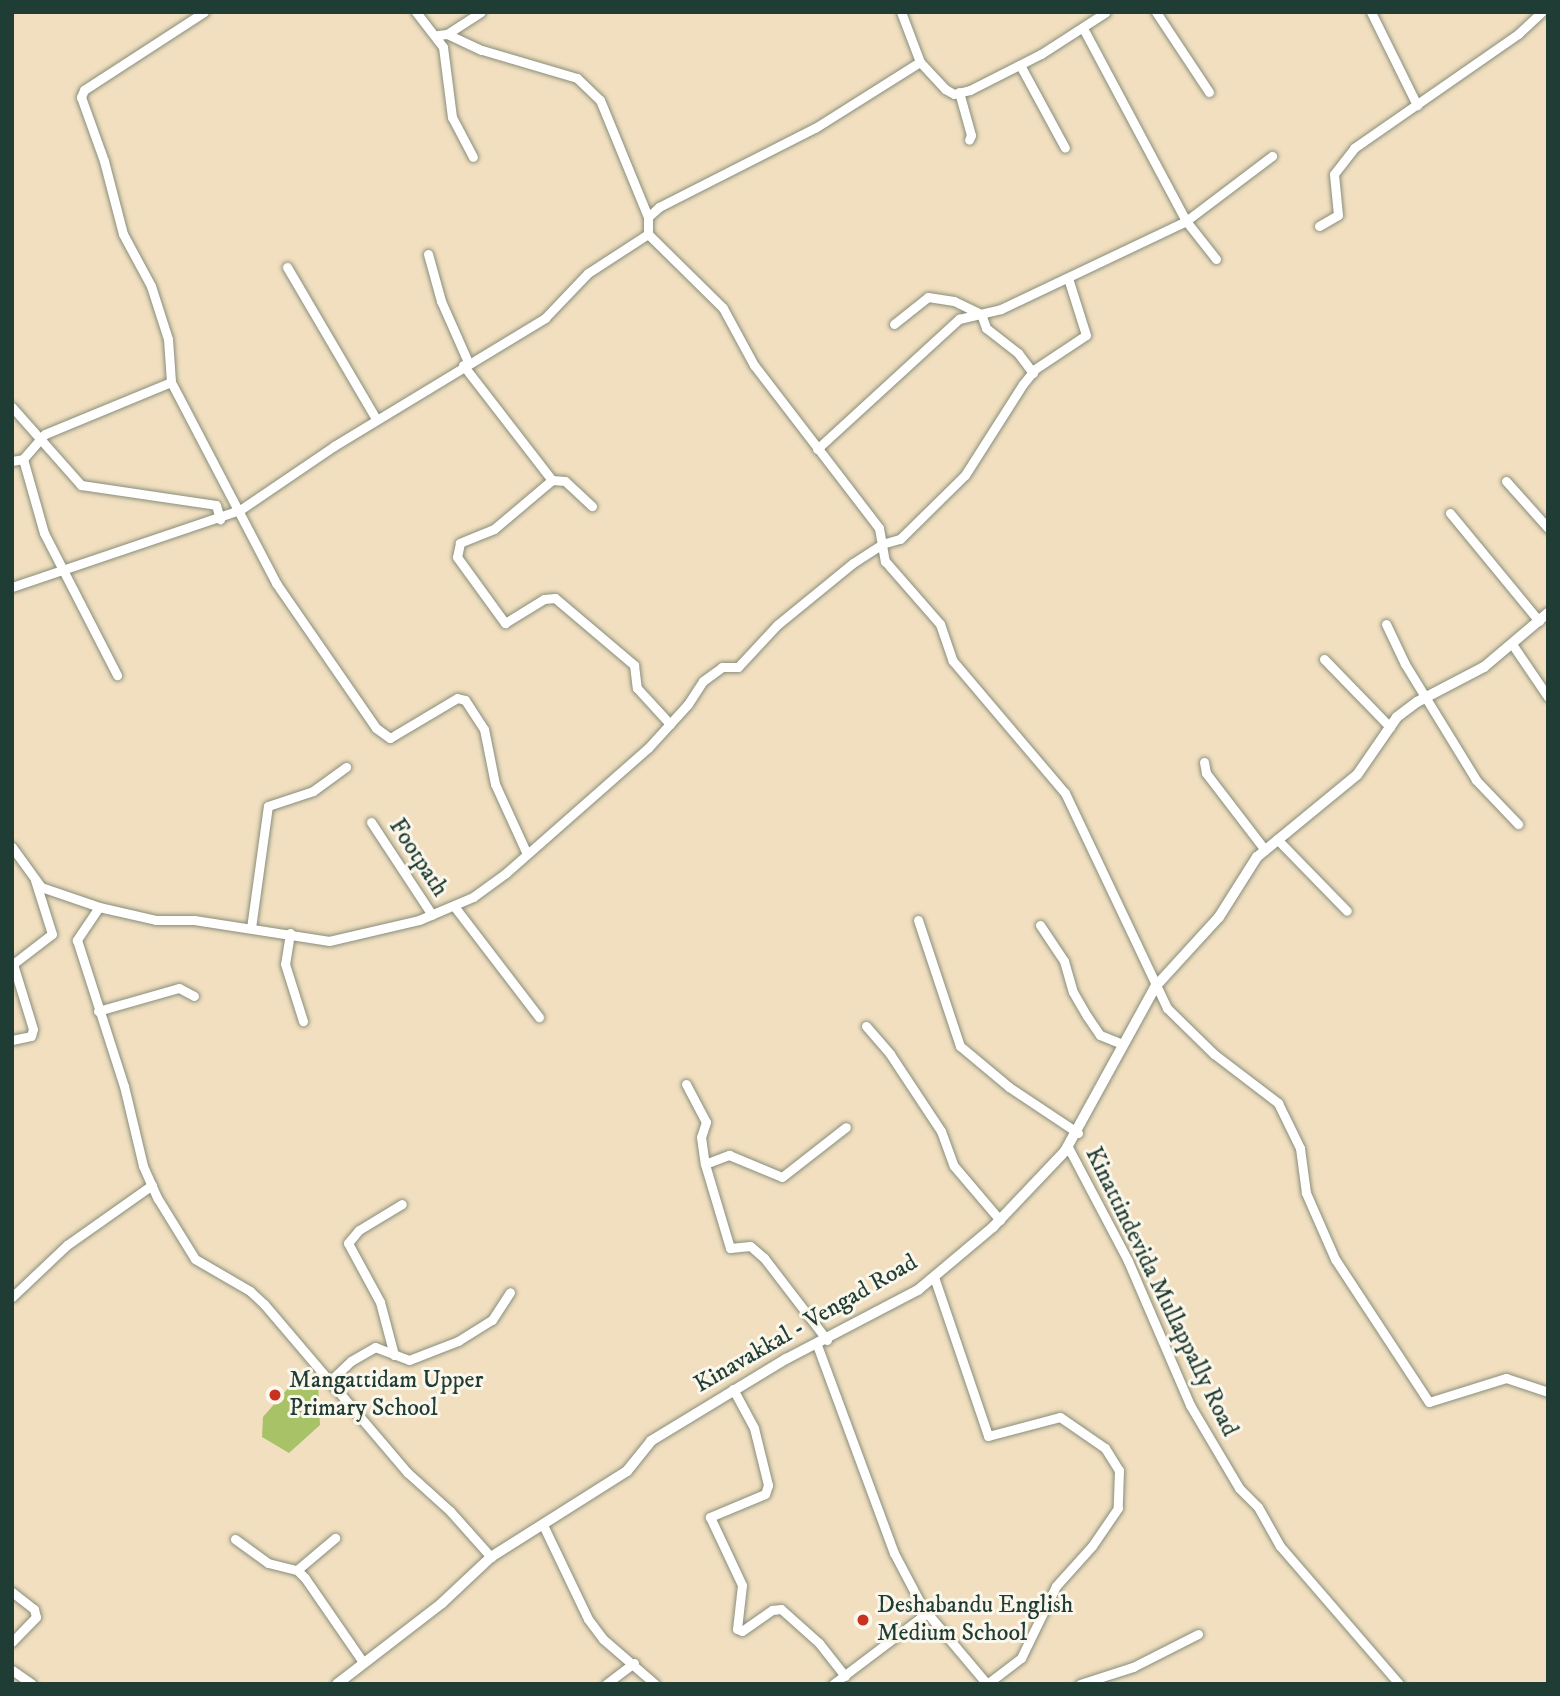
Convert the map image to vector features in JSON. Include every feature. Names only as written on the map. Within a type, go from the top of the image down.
[{"type":"main road","name":"Kinavakkal - Vengad Road","points":[[337,1684],[442,1603],[491,1557],[627,1471],[651,1441],[733,1389],[822,1343],[934,1277],[1000,1220],[1068,1147],[1155,987],[1219,917],[1265,850],[1357,775],[1390,727],[1424,698],[1484,667],[1544,619]]},
{"type":"street","points":[[204,12],[84,90],[81,97],[104,161],[123,234],[151,286],[169,340],[171,382],[276,583],[386,739],[457,698],[465,700],[484,729],[495,784],[527,854]]},
{"type":"street","points":[[416,12],[442,35],[482,50],[577,78],[600,100],[649,217],[648,234],[723,308],[754,365],[878,528],[885,561],[940,624],[953,660],[1065,793],[1167,1008],[1214,1054],[1278,1103],[1300,1148],[1306,1193],[1335,1259],[1429,1402],[1506,1378],[1548,1392]]},
{"type":"street","points":[[442,35],[481,12]]},
{"type":"street","points":[[901,12],[920,62],[945,89],[959,92],[1020,65],[1084,30],[1106,12]]},
{"type":"street","points":[[1156,12],[1209,92]]},
{"type":"street","points":[[1371,12],[1417,105]]},
{"type":"street","points":[[1318,226],[1338,215],[1334,174],[1339,163],[1542,12]]},
{"type":"street","points":[[1084,30],[1186,221],[1216,259]]},
{"type":"street","points":[[442,35],[453,117],[473,158]]},
{"type":"street","points":[[649,217],[659,207],[815,128],[920,62]]},
{"type":"street","points":[[1020,65],[1065,148]]},
{"type":"street","points":[[959,92],[971,135],[969,140]]},
{"type":"street","points":[[817,449],[959,319],[981,314],[1068,278],[1186,221],[1272,156]]},
{"type":"street","points":[[12,587],[220,519],[240,510],[376,419],[545,318],[588,273],[648,234]]},
{"type":"street","points":[[428,254],[441,301],[466,363],[552,480]]},
{"type":"street","points":[[287,267],[376,419]]},
{"type":"street","points":[[13,850],[41,887],[99,907],[156,920],[251,928],[329,941],[432,915],[454,906],[495,881],[527,854],[670,724],[703,681],[722,667],[738,667],[777,625],[882,544],[900,539],[974,466],[1032,373],[1086,335],[1068,278]]},
{"type":"street","points":[[894,324],[928,297],[954,301],[981,314],[986,328],[1011,347],[1032,373]]},
{"type":"street","points":[[12,461],[23,459],[40,441],[171,382]]},
{"type":"street","points":[[12,407],[81,485],[216,505],[220,519]]},
{"type":"street","points":[[23,459],[44,533],[117,675]]},
{"type":"street","points":[[592,506],[565,481],[552,480],[494,529],[460,543],[457,557],[505,622],[544,599],[555,598],[564,605],[635,665],[637,688],[670,724]]},
{"type":"street","points":[[1506,481],[1548,528]]},
{"type":"street","points":[[1450,513],[1498,577],[1544,619]]},
{"type":"street","points":[[1386,624],[1424,698],[1475,780],[1518,824]]},
{"type":"street","points":[[1512,644],[1548,697]]},
{"type":"street","points":[[1324,659],[1390,727]]},
{"type":"street","points":[[1204,762],[1206,773],[1265,850]]},
{"type":"street","points":[[251,928],[268,806],[313,791],[346,767]]},
{"type":"street","name":"Footpath","points":[[371,822],[432,915]]},
{"type":"street","points":[[1277,839],[1347,911]]},
{"type":"street","points":[[12,1041],[31,1036],[33,1028],[13,964],[52,934],[37,897],[35,878]]},
{"type":"street","points":[[454,906],[539,1017]]},
{"type":"street","points":[[99,907],[77,934],[97,1011],[152,1185],[195,1259],[250,1291],[408,1474],[450,1511],[491,1557]]},
{"type":"street","points":[[918,920],[960,1046],[1009,1087],[1077,1133]]},
{"type":"street","points":[[1040,925],[1065,961],[1073,992],[1100,1035],[1122,1044]]},
{"type":"street","points":[[290,933],[285,964],[296,1010],[303,1021]]},
{"type":"street","points":[[97,1011],[179,988],[194,996]]},
{"type":"street","points":[[866,1026],[890,1054],[940,1132],[954,1166],[1000,1220]]},
{"type":"street","points":[[686,1084],[706,1122],[701,1137],[705,1164],[730,1248],[750,1246],[764,1258],[822,1343],[894,1553],[927,1613],[987,1684],[1021,1658],[1056,1586],[1092,1546],[1118,1508],[1119,1470],[1105,1448],[1060,1417],[988,1436],[934,1277]]},
{"type":"street","points":[[705,1164],[729,1155],[782,1177],[846,1127]]},
{"type":"street","name":"Kinattindevida Mullappally Road","points":[[1068,1147],[1128,1261],[1190,1405],[1233,1479],[1258,1507],[1280,1546],[1399,1684]]},
{"type":"street","points":[[12,1297],[67,1245],[152,1185]]},
{"type":"street","points":[[394,1355],[380,1302],[348,1243],[359,1230],[402,1204]]},
{"type":"street","points":[[329,1382],[368,1350],[383,1348],[409,1360],[482,1329],[510,1292]]},
{"type":"street","points":[[733,1389],[754,1427],[768,1485],[765,1494],[710,1517],[742,1585],[737,1629],[742,1631],[772,1610],[781,1609],[819,1643],[845,1676]]},
{"type":"street","points":[[543,1525],[588,1619],[603,1639],[634,1663],[655,1684]]},
{"type":"street","points":[[297,1570],[335,1538]]},
{"type":"street","points":[[235,1539],[268,1563],[297,1570],[334,1616],[363,1662]]},
{"type":"street","points":[[12,1592],[34,1609],[36,1617],[12,1642]]},
{"type":"street","points":[[833,1684],[927,1613]]},
{"type":"street","points":[[1080,1684],[1133,1667],[1198,1634]]},
{"type":"street","points":[[606,1684],[634,1663]]},
{"type":"street","points":[[12,1670],[33,1684]]},
{"type":"green space","points":[[310,1374],[318,1380],[320,1425],[289,1453],[262,1437],[263,1417],[297,1378]]},
{"type":"place","name":"Mangattidam Upper Primary School","points":[[275,1395]]},
{"type":"place","name":"Deshabandu English Medium School","points":[[863,1620]]}]
